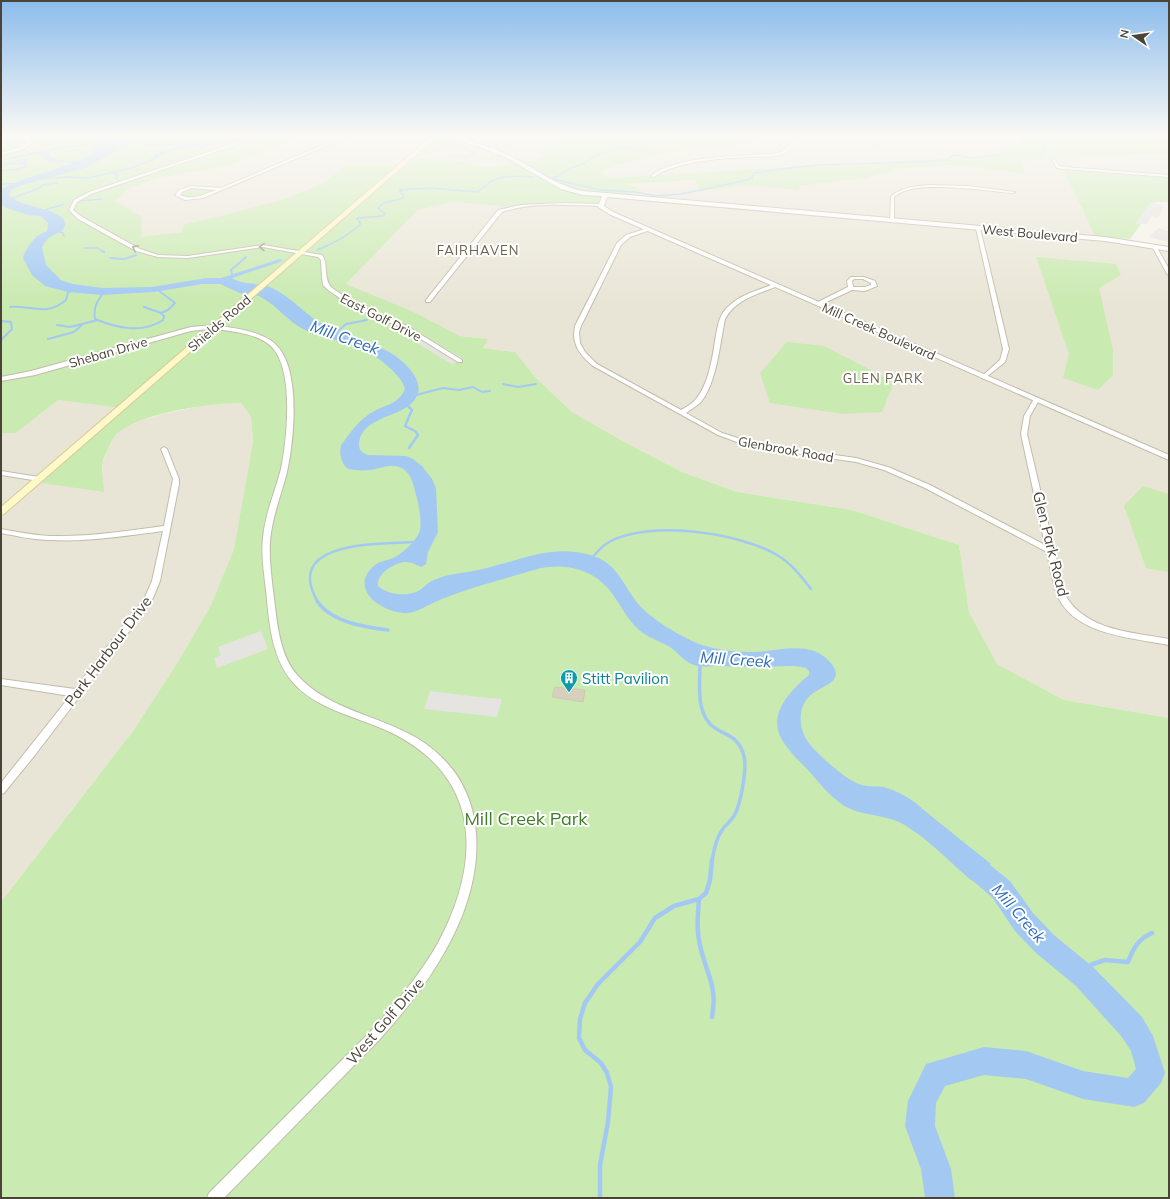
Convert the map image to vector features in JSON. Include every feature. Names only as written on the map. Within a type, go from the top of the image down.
[{"type":"main road","name":"Shields Road","points":[[1,512],[373,191]]},
{"type":"street","points":[[96,191],[75,201],[71,210],[80,218],[138,250],[158,256],[188,257],[256,246],[301,252]]},
{"type":"street","points":[[182,191],[177,195],[181,198],[193,199],[217,191]]},
{"type":"street","name":"West Boulevard","points":[[572,191],[605,196],[1105,239],[1169,249]]},
{"type":"street","points":[[892,221],[892,197],[898,191]]},
{"type":"street","points":[[1000,191],[1013,192]]},
{"type":"street","points":[[428,301],[500,211],[508,208],[530,206],[601,205],[605,196]]},
{"type":"street","name":"Mill Creek Boulevard","points":[[601,205],[611,213],[1169,458]]},
{"type":"street","points":[[978,228],[1006,349],[1003,361],[984,377]]},
{"type":"street","name":"Glenbrook Road","points":[[648,229],[628,236],[619,244],[578,326],[576,340],[580,350],[595,365],[720,434],[745,443],[768,448],[853,460],[892,470],[1050,551]]},
{"type":"street","points":[[1154,246],[1169,274]]},
{"type":"street","name":"East Golf Drive","points":[[301,252],[320,256],[323,260],[326,285],[330,289],[355,306],[405,327],[460,361]]},
{"type":"street","points":[[681,413],[696,404],[703,395],[709,376],[722,319],[726,311],[741,300],[776,285]]},
{"type":"street","points":[[818,304],[851,288]]},
{"type":"street","name":"Sheban Drive","points":[[1,379],[32,373],[191,329],[214,327]]},
{"type":"street","name":"West Golf Drive","points":[[214,327],[257,336],[270,342],[279,350],[287,373],[289,406],[285,466],[269,520],[266,541],[267,566],[275,635],[282,656],[289,670],[301,685],[316,697],[347,712],[399,733],[431,754],[453,778],[465,798],[471,818],[472,844],[464,894],[440,951],[420,982],[371,1041],[214,1198]]},
{"type":"street","name":"Glen Park Road","points":[[1036,400],[1027,416],[1024,434],[1050,551],[1065,602],[1074,613],[1087,622],[1102,629],[1169,642]]},
{"type":"street","name":"Park Harbour Drive","points":[[1,790],[32,752],[149,598],[156,581],[176,484],[176,479],[164,449]]},
{"type":"street","points":[[1,473],[39,479]]},
{"type":"street","points":[[1,531],[32,536],[68,538],[109,536],[167,528]]},
{"type":"street","points":[[1,682],[77,693]]},
{"type":"shaded area","points":[[126,191],[304,191],[287,198],[225,215],[184,224],[182,232],[140,238],[142,217],[115,201]]},
{"type":"shaded area","points":[[636,191],[1073,191],[1096,238],[1169,249],[1169,718],[1064,700],[997,664],[969,612],[959,545],[852,510],[737,492],[682,472],[628,444],[572,412],[536,378],[515,352],[483,348],[487,339],[460,336],[416,313],[345,285],[418,210],[452,202],[513,207],[588,205],[605,196]]},
{"type":"shaded area","points":[[1151,202],[1157,203],[1164,207],[1158,218],[1152,216],[1147,224],[1135,224]]},
{"type":"shaded area","points":[[1158,228],[1169,231],[1169,242],[1149,237]]},
{"type":"shaded area","points":[[411,328],[464,359],[452,364],[400,333]]},
{"type":"shaded area","points":[[58,400],[120,408],[36,482],[104,491],[102,463],[114,437],[123,428],[163,414],[205,405],[241,403],[251,417],[253,441],[234,549],[211,605],[176,665],[133,731],[1,902],[1,433],[16,433]]},
{"type":"shaded area","points":[[261,631],[268,649],[217,668],[214,658],[221,655],[218,647]]},
{"type":"shaded area","points":[[430,691],[502,699],[497,717],[424,709]]},
{"type":"green space","name":"Mill Creek Park","points":[[1,191],[126,191],[115,201],[142,217],[141,237],[182,232],[184,224],[225,215],[287,198],[304,191],[639,191],[616,197],[605,196],[601,205],[513,207],[452,202],[418,210],[346,284],[416,313],[460,336],[488,339],[483,348],[515,352],[536,378],[572,412],[628,444],[682,472],[737,492],[852,510],[959,545],[969,612],[997,664],[1064,700],[1169,718],[1169,1198],[1,1198],[1,902],[133,731],[176,665],[211,605],[234,549],[253,441],[251,417],[241,403],[194,407],[138,421],[124,428],[112,440],[102,464],[104,492],[35,482],[120,408],[58,400],[16,433],[1,433]]},
{"type":"green space","points":[[182,191],[217,191],[189,199],[178,197]]},
{"type":"green space","points":[[1073,191],[1169,191],[1169,202],[1151,202],[1136,224],[1141,224],[1130,239],[1095,236]]},
{"type":"green space","points":[[1036,257],[1116,264],[1121,275],[1099,288],[1113,350],[1113,375],[1098,390],[1063,378],[1069,354]]},
{"type":"green space","points":[[787,342],[824,346],[894,382],[882,412],[843,414],[770,403],[760,373]]},
{"type":"green space","points":[[1143,486],[1169,494],[1169,572],[1146,568],[1124,506]]},
{"type":"water","points":[[1,191],[11,191],[9,194],[14,199],[22,203],[53,212],[61,216],[65,221],[64,228],[47,240],[42,248],[46,265],[61,280],[72,284],[103,288],[152,287],[206,278],[221,278],[280,259],[283,261],[232,278],[240,282],[265,285],[278,291],[327,327],[385,350],[394,355],[408,367],[413,373],[418,384],[417,396],[413,402],[401,411],[377,421],[364,430],[360,437],[359,447],[362,452],[368,455],[406,456],[422,466],[432,479],[436,488],[438,532],[428,552],[426,564],[421,567],[408,562],[392,566],[380,577],[378,586],[382,589],[390,593],[409,594],[416,592],[431,581],[445,576],[483,569],[539,554],[567,551],[581,553],[604,561],[617,573],[636,601],[647,613],[671,630],[698,643],[722,650],[739,652],[795,648],[814,651],[822,655],[830,662],[835,668],[836,674],[832,682],[812,694],[804,704],[801,717],[802,730],[812,747],[832,766],[853,781],[865,786],[883,787],[910,799],[991,864],[971,880],[910,828],[894,820],[850,809],[833,797],[824,788],[782,740],[777,727],[780,710],[784,702],[789,694],[809,675],[809,671],[806,668],[790,666],[702,666],[691,664],[670,647],[641,632],[630,621],[604,584],[589,573],[561,567],[541,568],[466,590],[409,613],[394,611],[383,607],[374,601],[370,597],[365,587],[366,576],[376,564],[397,556],[416,538],[420,530],[420,515],[417,500],[412,480],[408,473],[402,468],[388,466],[366,470],[348,469],[342,461],[340,448],[350,433],[364,418],[394,402],[402,395],[405,389],[402,382],[391,369],[384,362],[360,348],[314,334],[303,329],[269,302],[259,296],[242,294],[220,284],[202,284],[154,292],[102,295],[68,292],[45,286],[32,275],[23,258],[30,244],[37,236],[47,231],[48,223],[41,216],[28,215],[7,208],[1,204]]},
{"type":"building","name":"Stitt Pavilion","points":[[555,687],[585,690],[583,702],[552,697]]},
{"type":"waterway","points":[[13,198],[32,191]]},
{"type":"waterway","points":[[317,250],[340,239],[355,229],[360,225],[360,222],[357,219],[358,218],[383,216],[385,214],[378,208],[384,203],[403,198],[404,196],[400,191]]},
{"type":"waterway","points":[[465,191],[478,191]]},
{"type":"waterway","points":[[616,191],[635,192],[657,196],[695,191]]},
{"type":"waterway","points":[[78,201],[102,199]]},
{"type":"waterway","points":[[42,211],[64,204]]},
{"type":"waterway","points":[[60,232],[63,233],[64,236]]},
{"type":"waterway","points":[[85,248],[98,248],[104,252],[102,251]]},
{"type":"waterway","points":[[110,258],[124,259],[136,255]]},
{"type":"waterway","points":[[232,274],[231,270],[246,257]]},
{"type":"waterway","points":[[158,290],[175,303],[168,310],[161,313]]},
{"type":"waterway","points":[[10,307],[38,309],[52,308],[66,300],[68,292],[70,291]]},
{"type":"waterway","points":[[98,320],[95,319],[95,308],[104,292]]},
{"type":"waterway","points":[[144,307],[161,313]]},
{"type":"waterway","points":[[98,320],[121,327],[147,327],[163,320],[164,316],[161,313]]},
{"type":"waterway","points":[[57,325],[70,327],[98,320]]},
{"type":"waterway","points":[[336,333],[346,324],[367,320]]},
{"type":"waterway","points":[[1,321],[11,322],[12,329],[1,340]]},
{"type":"waterway","points":[[48,339],[74,332],[82,325]]},
{"type":"waterway","points":[[503,384],[518,387],[536,384]]},
{"type":"waterway","points":[[416,395],[443,388],[459,390],[473,387],[482,392],[490,391]]},
{"type":"waterway","points":[[408,406],[412,410],[405,426],[415,431],[418,435],[409,448]]},
{"type":"waterway","points":[[591,559],[606,544],[626,535],[669,530],[717,535],[740,540],[777,555],[791,566],[811,589]]},
{"type":"waterway","points":[[318,602],[310,582],[313,567],[324,556],[340,550],[360,546],[416,542]]},
{"type":"waterway","points":[[317,601],[323,608],[339,619],[359,625],[388,630]]},
{"type":"waterway","points":[[700,665],[699,688],[701,703],[706,718],[715,728],[738,743],[745,762],[744,778],[737,811],[719,835],[712,861]]},
{"type":"waterway","name":"Mill Creek","points":[[940,1198],[936,1169],[920,1126],[922,1101],[936,1074],[984,1061],[1026,1065],[1083,1085],[1134,1093],[1151,1073],[1143,1046],[1132,1027],[1085,977],[1045,944],[1024,922],[1001,889],[962,857]]},
{"type":"waterway","points":[[699,899],[706,893],[710,880],[712,860]]},
{"type":"waterway","points":[[600,1198],[600,1165],[608,1122],[611,1087],[607,1073],[601,1063],[585,1050],[579,1038],[580,1019],[585,1003],[598,984],[640,942],[655,918],[674,906],[699,899]]},
{"type":"waterway","points":[[699,899],[698,934],[702,955],[714,996],[712,1017]]},
{"type":"waterway","points":[[1079,972],[1093,964],[1105,960],[1128,962],[1140,941],[1152,933]]},
{"type":"place","name":"Stitt Pavilion","points":[[569,693]]},
{"type":"district","name":"FAIRHAVEN","points":[[478,250]]},
{"type":"district","name":"GLEN PARK","points":[[883,378]]}]
